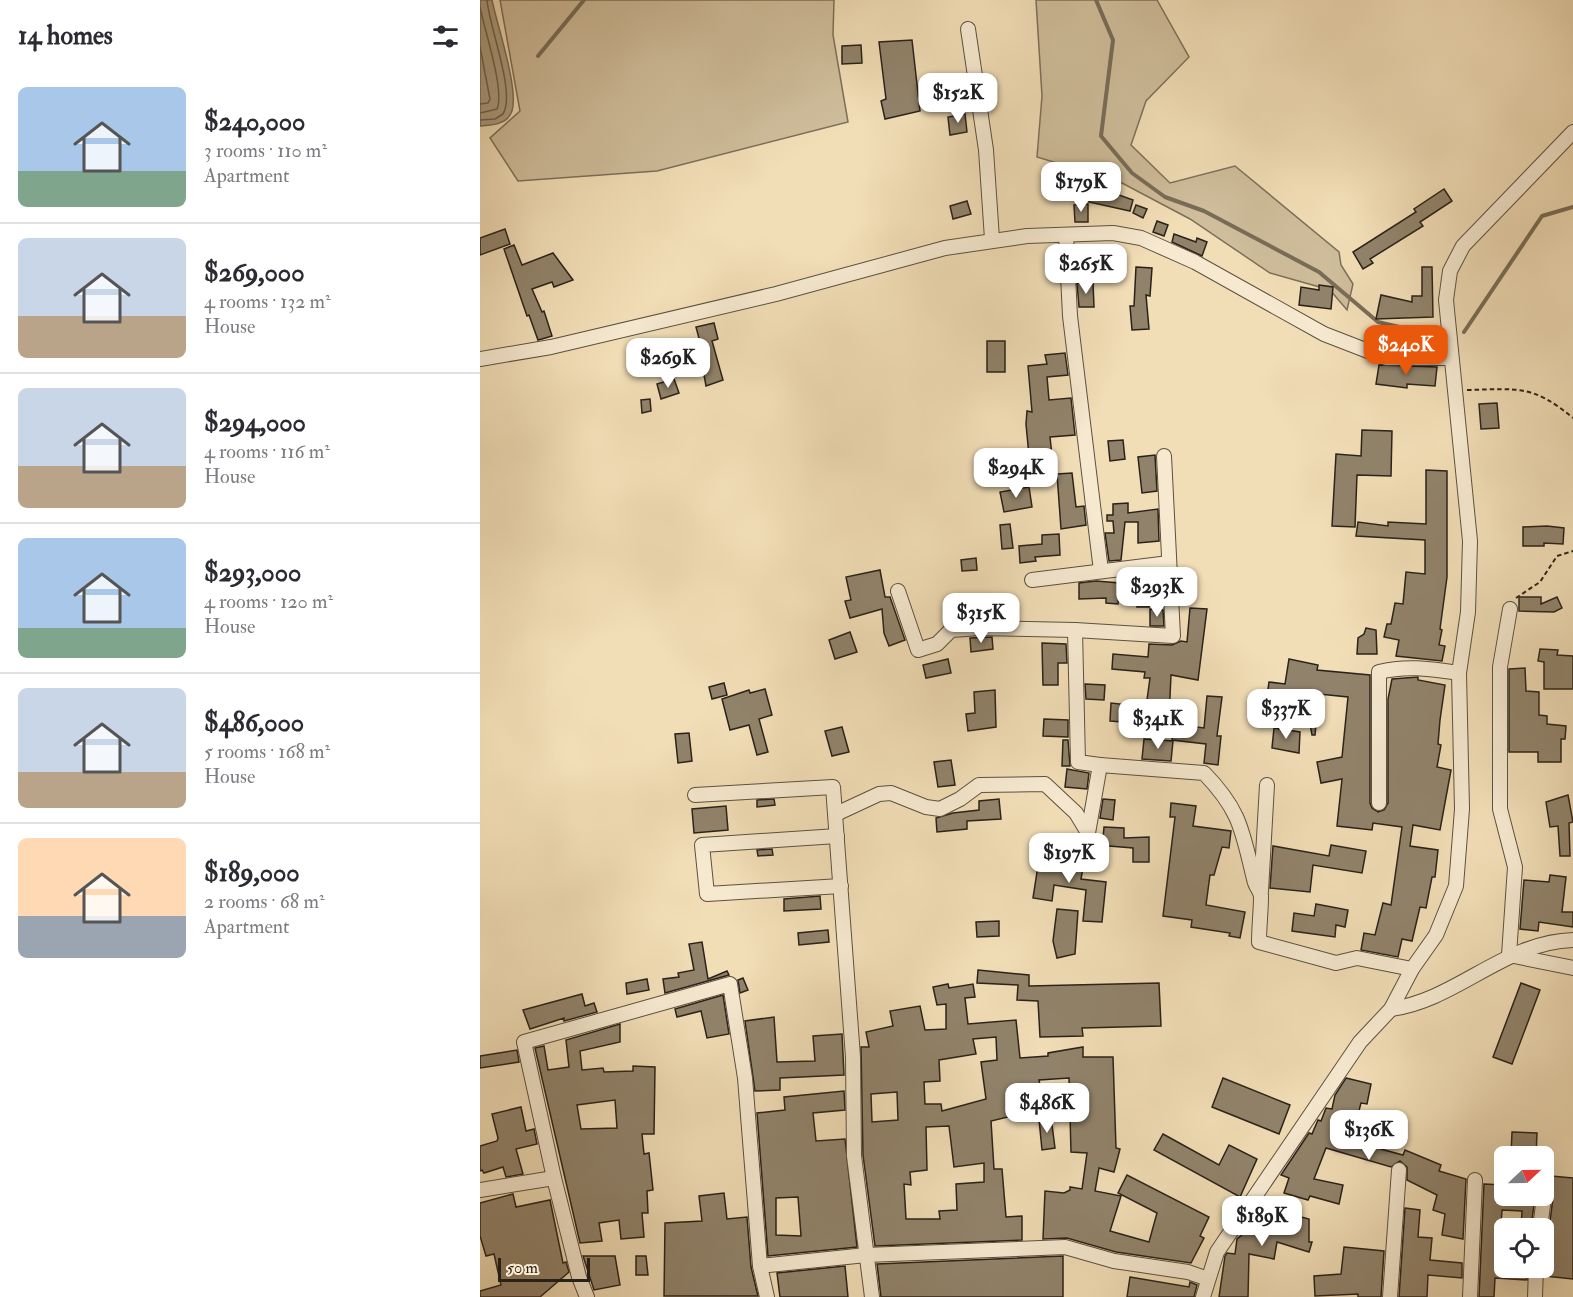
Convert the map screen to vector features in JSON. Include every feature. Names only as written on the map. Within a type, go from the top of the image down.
[{"type":"street","points":[[968,29],[986,150],[992,239]]},
{"type":"street","points":[[1203,1297],[1216,1252],[1360,1042],[1391,1009],[1412,969],[1436,935],[1456,886],[1462,809],[1459,673],[1468,612],[1470,541],[1446,300],[1450,271],[1463,246],[1573,132]]},
{"type":"street","points":[[480,359],[551,347],[776,294],[945,248],[992,239],[1113,233],[1141,238],[1195,262],[1324,334],[1386,358],[1451,358]]},
{"type":"street","points":[[1066,235],[1070,316],[1101,571]]},
{"type":"street","points":[[898,591],[918,650],[937,644],[951,630],[979,628],[1075,630],[1173,636],[1164,456]]},
{"type":"street","points":[[1032,580],[1169,563]]},
{"type":"street","points":[[1509,955],[1515,867],[1500,809],[1500,668],[1510,609]]},
{"type":"street","points":[[1075,630],[1078,762],[1204,773],[1226,795],[1240,823],[1250,856],[1254,882],[1261,893]]},
{"type":"street","points":[[1379,803],[1379,672],[1395,668],[1419,667],[1459,673]]},
{"type":"street","points":[[836,814],[879,794],[891,793],[926,807],[940,809],[960,799],[979,785],[1045,784],[1076,813],[1088,832],[1100,765]]},
{"type":"street","points":[[1267,785],[1259,942],[1336,963],[1357,958],[1412,969]]},
{"type":"street","points":[[695,795],[833,786],[853,1057],[854,1156],[872,1297]]},
{"type":"street","points":[[837,836],[702,845],[707,894],[841,886]]},
{"type":"street","points":[[1391,1009],[1414,1006],[1436,996],[1509,955],[1550,940],[1573,940]]},
{"type":"street","points":[[1509,955],[1573,968]]},
{"type":"street","points":[[587,1297],[579,1277],[554,1178],[524,1042],[527,1039],[637,1012],[694,992],[730,984],[745,1078],[760,1266],[767,1297]]},
{"type":"street","points":[[1390,1297],[1399,1170]]},
{"type":"street","points":[[480,1190],[554,1178]]},
{"type":"street","points":[[1470,1297],[1475,1180]]},
{"type":"street","points":[[760,1266],[866,1255],[1065,1247],[1114,1261],[1188,1272],[1208,1279]]},
{"type":"street","points":[[1535,1297],[1536,1278]]},
{"type":"path","points":[[1454,390],[1524,389],[1552,401],[1573,418]]},
{"type":"path","points":[[1510,609],[1514,600],[1540,582],[1557,556],[1573,551]]},
{"type":"shaded area","points":[[500,0],[834,0],[833,35],[848,122],[657,171],[518,181],[490,138],[520,111]]},
{"type":"shaded area","points":[[1036,0],[1157,0],[1189,57],[1146,101],[1131,145],[1170,183],[1235,166],[1339,252],[1341,265],[1353,284],[1347,310],[1330,290],[1270,273],[1190,219],[1122,183],[1037,157],[1042,96]]},
{"type":"water","points":[[480,0],[492,0],[510,73],[513,101],[512,111],[507,119],[503,122],[480,126]]},
{"type":"building","points":[[912,40],[920,111],[885,119],[881,101],[886,99],[879,42]]},
{"type":"building","points":[[861,45],[862,63],[842,64],[842,46]]},
{"type":"building","points":[[965,114],[967,132],[950,135],[948,117]]},
{"type":"building","points":[[1065,167],[1065,183],[1045,184],[1045,168]]},
{"type":"building","points":[[1093,180],[1103,182],[1102,188],[1120,191],[1119,195],[1133,200],[1130,211],[1089,202]]},
{"type":"building","points":[[1444,189],[1452,201],[1420,222],[1423,226],[1370,259],[1373,263],[1363,269],[1353,252],[1416,212],[1414,209]]},
{"type":"building","points":[[967,201],[971,214],[953,219],[950,206]]},
{"type":"building","points":[[1088,204],[1088,222],[1075,222],[1074,205]]},
{"type":"building","points":[[1136,205],[1147,209],[1143,218],[1133,213]]},
{"type":"building","points":[[1157,221],[1168,225],[1164,236],[1153,232]]},
{"type":"building","points":[[505,229],[510,244],[480,255],[480,238]]},
{"type":"building","points":[[1174,234],[1196,242],[1197,238],[1207,242],[1202,256],[1172,242]]},
{"type":"building","points":[[514,245],[522,265],[553,253],[573,280],[554,287],[552,282],[532,289],[542,312],[544,311],[552,336],[538,340],[529,315],[527,316],[504,249]]},
{"type":"building","points":[[1096,262],[1116,263],[1116,275],[1096,274]]},
{"type":"building","points":[[1136,267],[1152,268],[1150,296],[1146,295],[1149,329],[1132,330],[1130,306],[1134,306]]},
{"type":"building","points":[[1422,267],[1432,267],[1433,317],[1376,319],[1381,295],[1412,302],[1412,296],[1422,296]]},
{"type":"building","points":[[1077,283],[1093,283],[1094,307],[1079,307]]},
{"type":"building","points":[[1319,285],[1333,287],[1331,309],[1299,305],[1301,287],[1319,290]]},
{"type":"building","points":[[714,323],[718,339],[712,341],[723,380],[706,386],[701,358],[704,357],[696,327]]},
{"type":"building","points":[[1397,331],[1414,335],[1413,344],[1395,341]]},
{"type":"building","points":[[987,341],[1005,341],[1005,372],[987,372]]},
{"type":"building","points":[[1065,353],[1068,375],[1047,377],[1049,400],[1071,398],[1075,435],[1050,437],[1054,475],[1031,477],[1026,424],[1027,411],[1032,412],[1028,366],[1047,364],[1045,355]]},
{"type":"building","points":[[1379,365],[1437,367],[1435,386],[1407,384],[1407,388],[1376,384]]},
{"type":"building","points":[[674,379],[679,393],[661,399],[657,384]]},
{"type":"building","points":[[650,399],[651,411],[642,413],[641,400]]},
{"type":"building","points":[[1497,403],[1499,428],[1481,429],[1479,404]]},
{"type":"building","points":[[1362,430],[1392,431],[1391,476],[1357,475],[1355,527],[1332,526],[1336,454],[1361,456]]},
{"type":"building","points":[[1123,440],[1125,459],[1110,461],[1108,441]]},
{"type":"building","points":[[1155,455],[1157,491],[1142,493],[1138,457]]},
{"type":"building","points":[[1426,470],[1447,471],[1447,577],[1439,645],[1445,646],[1442,661],[1396,656],[1399,640],[1384,637],[1387,624],[1391,624],[1395,603],[1403,604],[1406,572],[1425,574],[1425,540],[1356,536],[1358,522],[1388,526],[1388,522],[1426,524]]},
{"type":"building","points":[[1072,473],[1076,507],[1084,506],[1086,525],[1061,529],[1057,474]]},
{"type":"building","points":[[1029,487],[1032,507],[1004,512],[1000,492]]},
{"type":"building","points":[[1128,503],[1128,513],[1158,509],[1159,541],[1138,543],[1138,522],[1125,522],[1121,560],[1109,561],[1105,533],[1114,533],[1113,521],[1107,521],[1107,515],[1113,515],[1113,504]]},
{"type":"building","points":[[1010,524],[1013,548],[1002,549],[1000,525]]},
{"type":"building","points":[[1523,527],[1564,528],[1563,544],[1544,543],[1544,546],[1523,546]]},
{"type":"building","points":[[1059,534],[1060,555],[1035,557],[1036,561],[1020,563],[1019,546],[1042,544],[1042,535]]},
{"type":"building","points":[[976,558],[977,570],[962,571],[961,560]]},
{"type":"building","points":[[880,570],[885,597],[890,597],[905,640],[889,646],[884,633],[882,609],[850,618],[845,601],[851,600],[846,577]]},
{"type":"building","points":[[1096,581],[1120,583],[1118,604],[1106,603],[1106,598],[1079,599],[1079,583]]},
{"type":"building","points":[[1138,583],[1149,583],[1149,607],[1137,607]]},
{"type":"building","points":[[1519,597],[1541,597],[1541,604],[1557,597],[1562,608],[1554,612],[1519,611]]},
{"type":"building","points":[[1190,608],[1207,609],[1198,680],[1171,675],[1169,719],[1137,715],[1136,723],[1110,721],[1111,703],[1146,707],[1150,678],[1144,678],[1145,672],[1112,669],[1113,654],[1148,657],[1149,644],[1172,645],[1181,641],[1187,642]]},
{"type":"building","points":[[1150,609],[1163,610],[1164,626],[1150,626]]},
{"type":"building","points":[[1366,628],[1376,630],[1377,654],[1357,654],[1358,638],[1364,634]]},
{"type":"building","points":[[850,632],[857,652],[835,659],[829,640]]},
{"type":"building","points":[[992,637],[993,649],[971,652],[970,638]]},
{"type":"building","points":[[1042,643],[1066,644],[1067,663],[1058,663],[1058,685],[1043,685]]},
{"type":"building","points":[[1540,649],[1558,650],[1557,655],[1573,656],[1573,689],[1544,689],[1544,662],[1538,661]]},
{"type":"building","points":[[948,659],[951,673],[926,678],[923,665]]},
{"type":"building","points":[[1289,659],[1318,665],[1317,670],[1370,675],[1370,803],[1372,808],[1378,812],[1384,810],[1388,803],[1388,699],[1392,679],[1418,677],[1418,680],[1445,685],[1438,744],[1441,745],[1437,767],[1451,770],[1440,830],[1413,825],[1410,846],[1438,850],[1435,877],[1432,877],[1426,908],[1420,907],[1412,941],[1402,939],[1398,957],[1361,950],[1364,933],[1375,935],[1383,903],[1391,905],[1402,827],[1373,823],[1372,830],[1337,826],[1342,779],[1321,783],[1317,762],[1342,757],[1348,697],[1319,694],[1315,735],[1312,735],[1305,696],[1302,709],[1271,715],[1267,697],[1269,682],[1285,684]]},
{"type":"building","points":[[1525,668],[1526,691],[1539,692],[1539,715],[1547,716],[1547,724],[1566,726],[1565,739],[1561,739],[1561,762],[1538,762],[1538,752],[1509,752],[1509,669]]},
{"type":"building","points":[[724,683],[727,695],[712,699],[709,687]]},
{"type":"building","points":[[1085,684],[1105,685],[1104,700],[1086,699]]},
{"type":"building","points":[[765,689],[772,715],[759,719],[768,752],[757,755],[749,725],[730,730],[722,699],[749,690],[750,693]]},
{"type":"building","points":[[995,690],[996,727],[968,731],[966,714],[975,713],[974,692]]},
{"type":"building","points":[[1207,696],[1222,697],[1217,736],[1221,736],[1218,765],[1204,763],[1206,744],[1172,740],[1174,724],[1204,728]]},
{"type":"building","points":[[1044,719],[1068,720],[1068,737],[1043,736]]},
{"type":"building","points":[[842,727],[849,752],[832,756],[825,731]]},
{"type":"building","points":[[1274,728],[1300,732],[1299,753],[1272,748]]},
{"type":"building","points":[[689,733],[692,761],[678,763],[675,734]]},
{"type":"building","points":[[1144,739],[1173,741],[1171,761],[1142,759]]},
{"type":"building","points":[[1063,740],[1068,740],[1070,766],[1062,766]]},
{"type":"building","points":[[951,760],[955,785],[938,787],[934,762]]},
{"type":"building","points":[[1067,769],[1089,773],[1087,789],[1065,787]]},
{"type":"building","points":[[1568,795],[1573,822],[1569,823],[1570,856],[1560,856],[1558,826],[1550,827],[1546,802]]},
{"type":"building","points":[[774,799],[775,805],[757,807],[757,800]]},
{"type":"building","points":[[999,799],[1001,819],[967,821],[967,829],[937,832],[936,818],[953,813],[979,810],[979,801]]},
{"type":"building","points":[[1103,799],[1115,800],[1113,820],[1100,818]]},
{"type":"building","points":[[1171,803],[1196,806],[1193,826],[1231,831],[1229,848],[1222,847],[1214,875],[1210,875],[1206,905],[1245,912],[1240,938],[1229,936],[1230,933],[1191,927],[1192,920],[1163,916],[1175,817],[1170,817]]},
{"type":"building","points":[[726,806],[728,830],[694,833],[692,809]]},
{"type":"building","points":[[1104,827],[1124,828],[1124,838],[1149,837],[1149,862],[1133,862],[1133,848],[1097,845],[1097,838],[1103,838]]},
{"type":"building","points":[[1331,845],[1366,851],[1362,873],[1313,865],[1310,892],[1270,888],[1273,846],[1329,856]]},
{"type":"building","points":[[772,849],[773,855],[758,856],[757,850]]},
{"type":"building","points":[[1040,853],[1084,862],[1081,879],[1106,882],[1102,922],[1083,921],[1086,890],[1054,885],[1052,901],[1033,898]]},
{"type":"building","points":[[1550,875],[1566,877],[1562,912],[1573,912],[1573,927],[1539,922],[1538,931],[1520,929],[1524,880],[1549,882]]},
{"type":"building","points":[[820,896],[821,909],[784,911],[784,899]]},
{"type":"building","points":[[1316,904],[1348,910],[1345,927],[1336,925],[1335,937],[1292,931],[1294,913],[1314,916]]},
{"type":"building","points":[[1057,909],[1078,911],[1075,954],[1057,958],[1053,941]]},
{"type":"building","points":[[999,921],[999,936],[977,937],[976,922]]},
{"type":"building","points":[[828,930],[829,942],[799,945],[798,933]]},
{"type":"building","points":[[702,942],[708,979],[727,971],[729,975],[665,993],[663,979],[679,977],[678,973],[694,970],[689,944]]},
{"type":"building","points":[[978,970],[1029,975],[1029,986],[1159,983],[1161,1026],[1082,1028],[1083,1036],[1040,1037],[1038,1001],[1017,1000],[1018,985],[977,983]]},
{"type":"building","points":[[743,978],[748,990],[740,993],[738,980]]},
{"type":"building","points":[[647,979],[649,990],[627,994],[626,983]]},
{"type":"building","points":[[1521,983],[1540,990],[1512,1064],[1493,1057]]},
{"type":"building","points":[[948,984],[949,988],[973,984],[975,997],[965,998],[968,1024],[1016,1020],[1020,1058],[1048,1056],[1048,1053],[1083,1047],[1083,1057],[1113,1057],[1116,1148],[1120,1149],[1114,1172],[1099,1168],[1095,1191],[1121,1196],[1110,1231],[1149,1242],[1157,1213],[1118,1193],[1127,1175],[1209,1217],[1200,1236],[1204,1238],[1191,1263],[1116,1252],[1067,1238],[1043,1239],[1045,1191],[1064,1193],[1070,1190],[1070,1187],[1082,1189],[1087,1153],[1071,1152],[1069,1078],[1039,1080],[1045,1108],[991,1121],[994,1169],[1002,1169],[1006,1217],[1022,1216],[1022,1240],[875,1246],[863,1155],[861,1047],[869,1047],[866,1032],[893,1026],[890,1011],[920,1006],[925,1030],[946,1029],[946,1004],[937,1005],[933,987]],"holes":[[[996,1037],[997,1060],[981,1062],[986,1099],[942,1111],[941,1104],[925,1104],[924,1082],[940,1081],[939,1060],[976,1054],[973,1039]],[[897,1092],[898,1120],[872,1122],[871,1094]],[[949,1126],[954,1167],[984,1163],[984,1182],[956,1184],[957,1210],[939,1211],[940,1219],[906,1219],[904,1184],[911,1185],[910,1172],[927,1170],[926,1127]]]},
{"type":"building","points":[[582,994],[585,1006],[594,1003],[597,1012],[564,1021],[564,1018],[530,1029],[523,1010]]},
{"type":"building","points":[[723,995],[729,1034],[707,1038],[701,1011],[677,1017],[675,1009]]},
{"type":"building","points":[[774,1017],[777,1062],[815,1061],[813,1036],[842,1034],[844,1075],[780,1078],[780,1090],[755,1091],[745,1021]]},
{"type":"building","points":[[620,1024],[620,1042],[580,1051],[582,1070],[603,1068],[604,1072],[633,1071],[633,1066],[655,1067],[654,1134],[642,1134],[644,1154],[649,1153],[653,1190],[647,1191],[648,1213],[642,1213],[644,1237],[621,1239],[619,1220],[599,1223],[602,1241],[580,1243],[535,1048],[544,1046],[548,1070],[569,1067],[566,1040]],"holes":[[[615,1100],[617,1128],[581,1129],[577,1105]]]},
{"type":"building","points":[[517,1050],[519,1062],[480,1068],[480,1056]]},
{"type":"building","points":[[1223,1078],[1290,1105],[1279,1134],[1212,1107]]},
{"type":"building","points":[[1346,1078],[1371,1084],[1367,1104],[1361,1103],[1351,1141],[1403,1155],[1405,1150],[1441,1165],[1439,1171],[1466,1179],[1463,1239],[1442,1235],[1445,1214],[1433,1210],[1437,1195],[1407,1180],[1407,1167],[1400,1161],[1391,1167],[1326,1148],[1314,1179],[1343,1185],[1339,1204],[1310,1196],[1308,1200],[1284,1193],[1289,1178],[1281,1175],[1309,1133],[1312,1134],[1318,1120],[1321,1121],[1326,1108],[1332,1109],[1335,1095]]},
{"type":"building","points":[[844,1091],[845,1110],[813,1113],[816,1141],[845,1139],[857,1247],[768,1256],[757,1113],[785,1110],[784,1097]],"holes":[[[798,1197],[801,1236],[776,1235],[776,1198]]]},
{"type":"building","points":[[521,1107],[526,1131],[534,1129],[537,1144],[516,1149],[523,1174],[506,1177],[503,1167],[484,1173],[480,1171],[480,1146],[497,1141],[498,1138],[492,1114]]},
{"type":"building","points":[[1051,1117],[1055,1148],[1042,1150],[1039,1119]]},
{"type":"building","points":[[1512,1132],[1537,1133],[1536,1146],[1511,1146]]},
{"type":"building","points":[[1163,1134],[1219,1165],[1229,1145],[1257,1159],[1240,1197],[1154,1150]]},
{"type":"building","points":[[1554,1176],[1573,1178],[1573,1279],[1554,1277],[1554,1218],[1550,1218],[1552,1206],[1554,1206]]},
{"type":"building","points":[[1484,1184],[1494,1185],[1494,1206],[1534,1206],[1532,1218],[1522,1218],[1522,1211],[1502,1210],[1501,1218],[1494,1218],[1494,1297],[1479,1297]]},
{"type":"building","points":[[724,1193],[727,1219],[747,1217],[751,1267],[758,1296],[664,1296],[665,1223],[702,1221],[699,1196]]},
{"type":"building","points":[[513,1194],[516,1207],[550,1200],[563,1263],[566,1262],[569,1272],[540,1297],[480,1297],[480,1291],[501,1285],[494,1254],[486,1256],[480,1236],[480,1203]]},
{"type":"building","points":[[1259,1206],[1309,1219],[1309,1242],[1312,1242],[1309,1252],[1277,1242],[1274,1259],[1249,1254],[1248,1297],[1219,1297],[1225,1256],[1227,1253],[1235,1254],[1237,1239],[1243,1234],[1249,1222],[1254,1223]]},
{"type":"building","points":[[1405,1208],[1420,1210],[1418,1237],[1432,1238],[1430,1260],[1462,1263],[1462,1278],[1428,1275],[1427,1297],[1399,1297]]},
{"type":"building","points":[[1344,1247],[1384,1251],[1381,1297],[1358,1297],[1358,1294],[1315,1296],[1314,1276],[1341,1274]]},
{"type":"building","points":[[583,1256],[615,1256],[620,1285],[594,1290]]},
{"type":"building","points":[[636,1256],[646,1256],[648,1275],[636,1275]]},
{"type":"building","points":[[1063,1256],[1063,1297],[881,1297],[877,1264]]},
{"type":"building","points":[[845,1266],[848,1297],[780,1297],[777,1273]]},
{"type":"building","points":[[1130,1277],[1189,1287],[1190,1282],[1197,1285],[1194,1297],[1127,1297]]},
{"type":"building","points":[[1495,1278],[1527,1278],[1527,1280]]},
{"type":"waterway","points":[[538,56],[584,0]]},
{"type":"waterway","points":[[1096,0],[1113,40],[1101,136],[1132,173],[1165,197],[1204,211],[1319,272],[1378,322],[1429,334]]},
{"type":"waterway","points":[[1464,332],[1542,216],[1573,207]]}]
